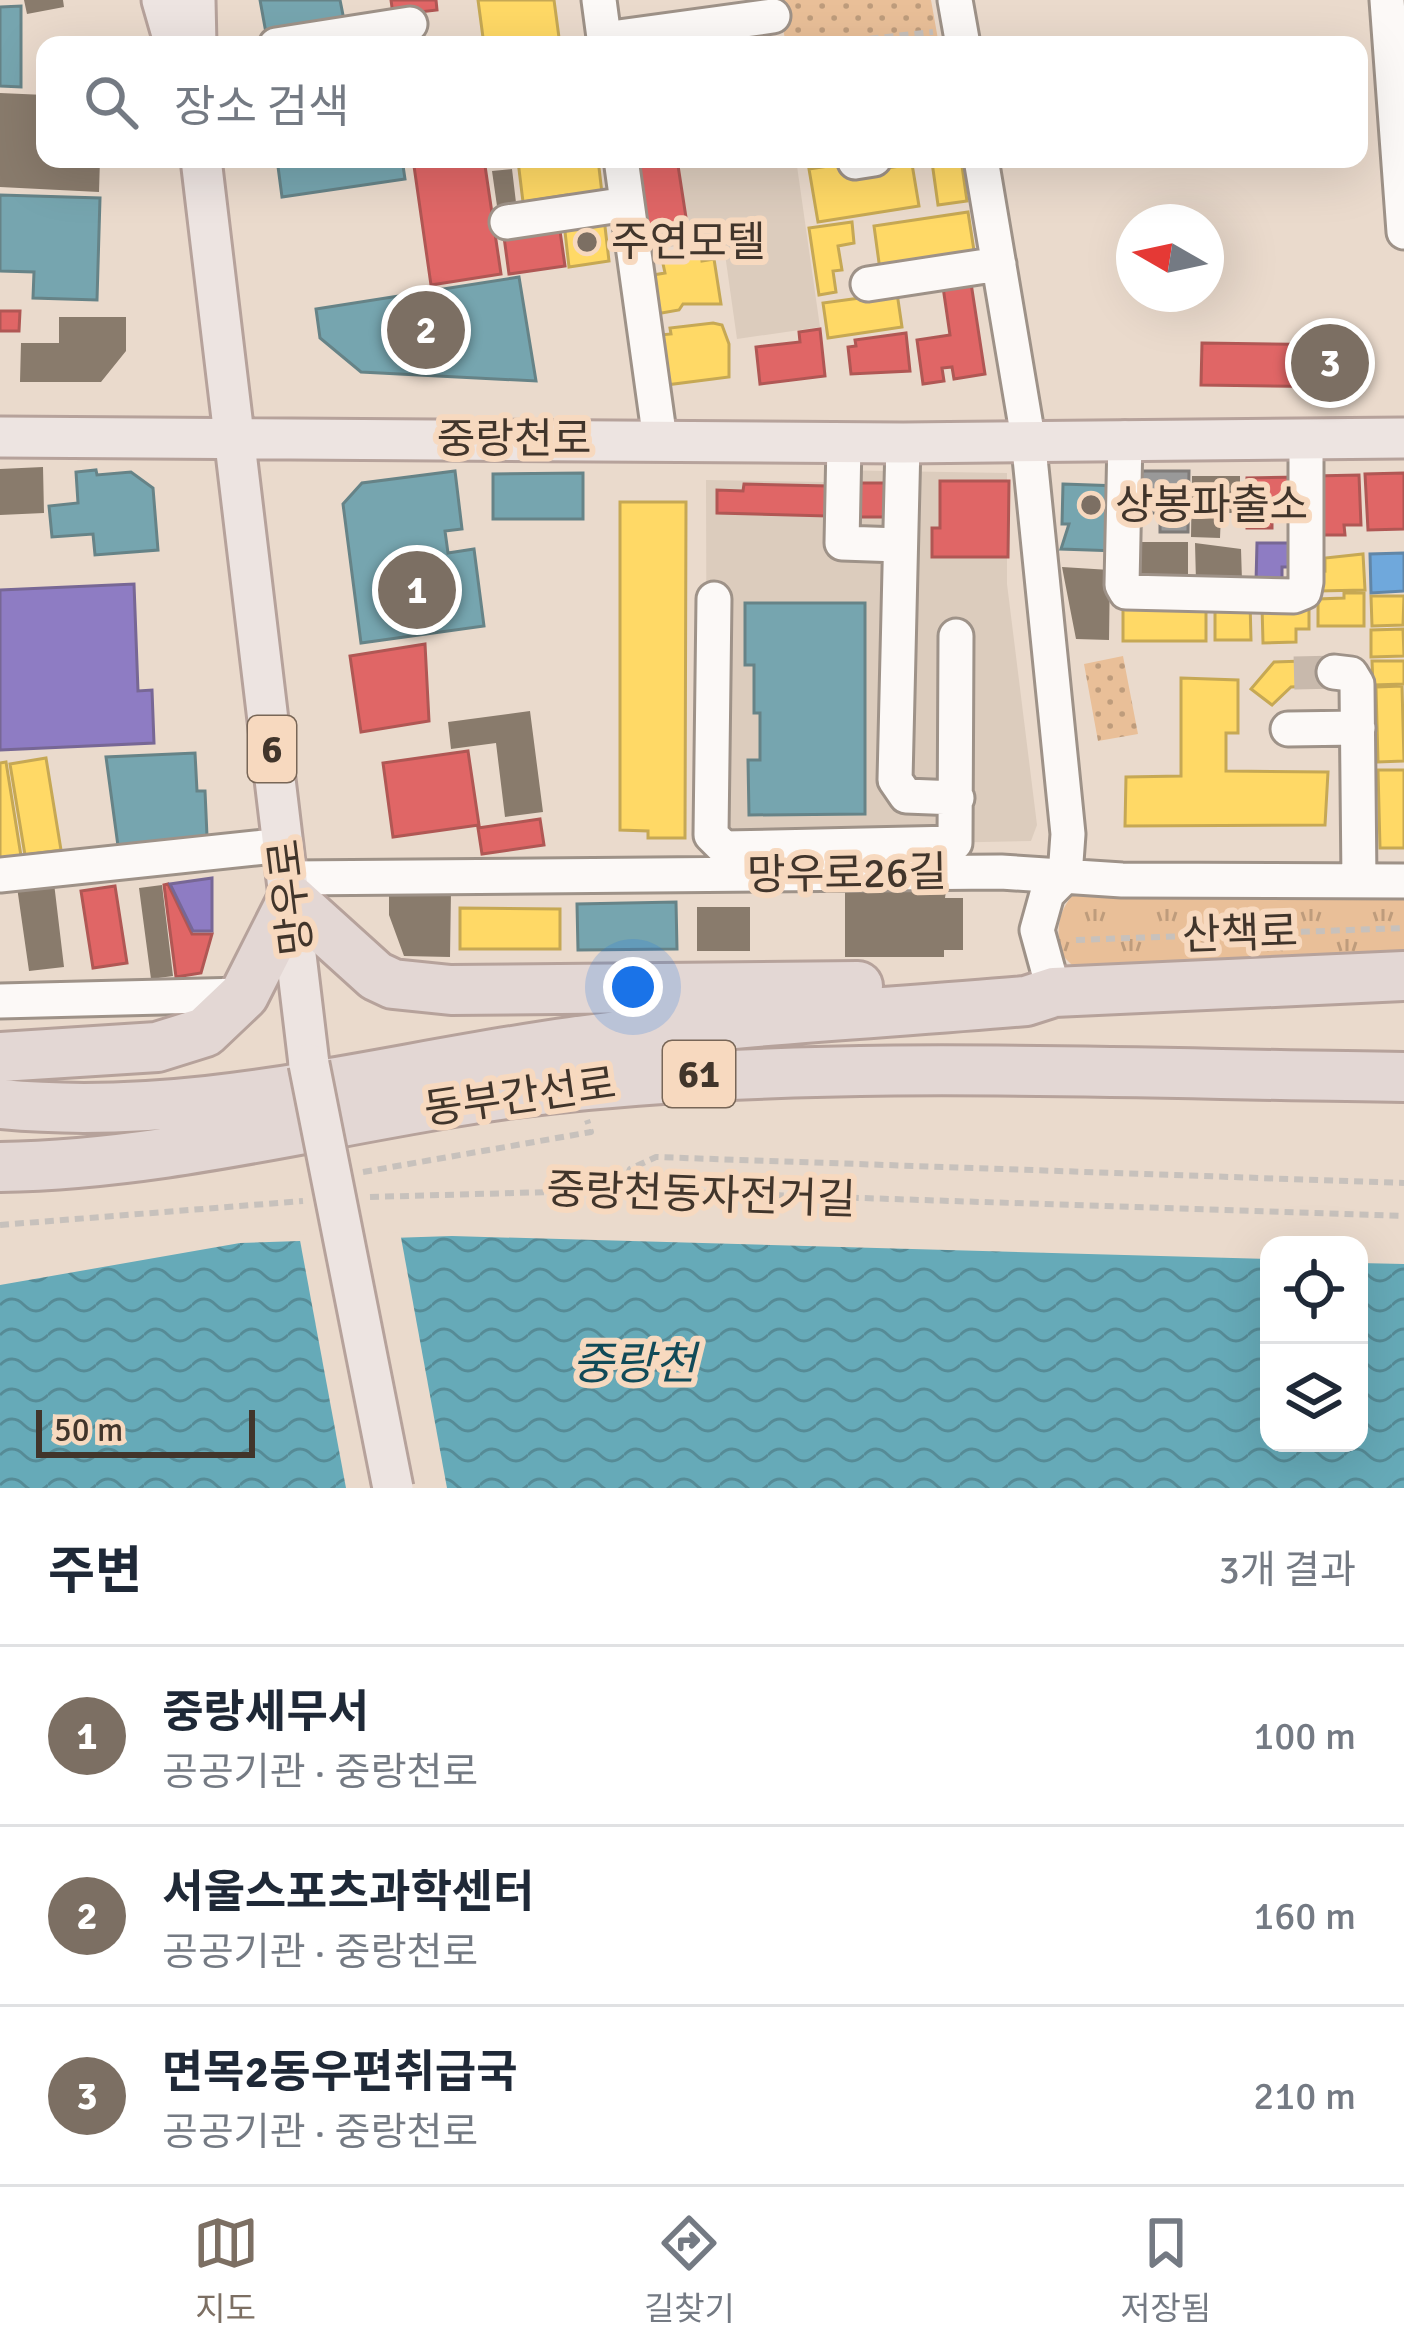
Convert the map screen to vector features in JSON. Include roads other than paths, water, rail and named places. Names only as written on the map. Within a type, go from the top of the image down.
[{"type":"highway","points":[[0,1057],[184,1042],[205,1032],[244,994],[288,874],[376,976],[393,985],[475,990],[1025,984],[1054,992]]},
{"type":"highway","points":[[0,1103],[120,1111],[199,1106],[572,1042],[1026,1001],[1054,992],[1404,976]]},
{"type":"highway","name":"동부간선로","points":[[0,1167],[142,1159],[559,1088],[708,1073],[832,1069],[1404,1077]]},
{"type":"main road","points":[[162,0],[172,36]]},
{"type":"main road","points":[[195,0],[196,36]]},
{"type":"main road","name":"망우로","points":[[202,168],[309,1064],[393,1488]]},
{"type":"main road","name":"중랑천로","points":[[0,437],[232,434],[904,443],[1028,438],[1404,438]]},
{"type":"street","points":[[599,0],[604,36]]},
{"type":"street","points":[[1387,0],[1404,232]]},
{"type":"street","points":[[644,36],[772,16]]},
{"type":"street","points":[[336,36],[410,25]]},
{"type":"street","points":[[622,168],[660,440]]},
{"type":"street","points":[[983,168],[1028,438],[1068,834],[1065,876],[1047,894],[1037,930],[1054,992]]},
{"type":"street","points":[[507,222],[628,203]]},
{"type":"street","points":[[868,284],[999,264]]},
{"type":"street","points":[[1125,438],[1126,592],[1294,596],[1304,592],[1306,582],[1306,438]]},
{"type":"street","points":[[844,442],[842,542],[899,545]]},
{"type":"street","points":[[904,443],[895,780],[898,790],[913,798],[957,798]]},
{"type":"street","points":[[714,599],[714,843],[950,844],[958,838],[956,636]]},
{"type":"street","points":[[1334,672],[1355,677],[1359,881]]},
{"type":"street","points":[[1288,729],[1358,728]]},
{"type":"street","name":"망우로26길","points":[[0,875],[1404,881]]},
{"type":"street","points":[[0,1001],[244,994]]},
{"type":"water","name":"중랑천","points":[[452,1236],[1260,1259],[1260,1452],[1368,1452],[1368,1263],[1404,1264],[1404,1488],[0,1488],[0,1285],[240,1243]]},
{"type":"tunnel","points":[[1294,673],[1334,672]]},
{"type":"place","name":"주연모텔","points":[[587,242]]},
{"type":"place","name":"서울스포츠과학센터","points":[[426,330]]},
{"type":"place","name":"면목2동우편취급국","points":[[1330,363]]},
{"type":"place","name":"상봉파출소","points":[[1091,505]]},
{"type":"place","name":"중랑세무서","points":[[417,590]]}]
